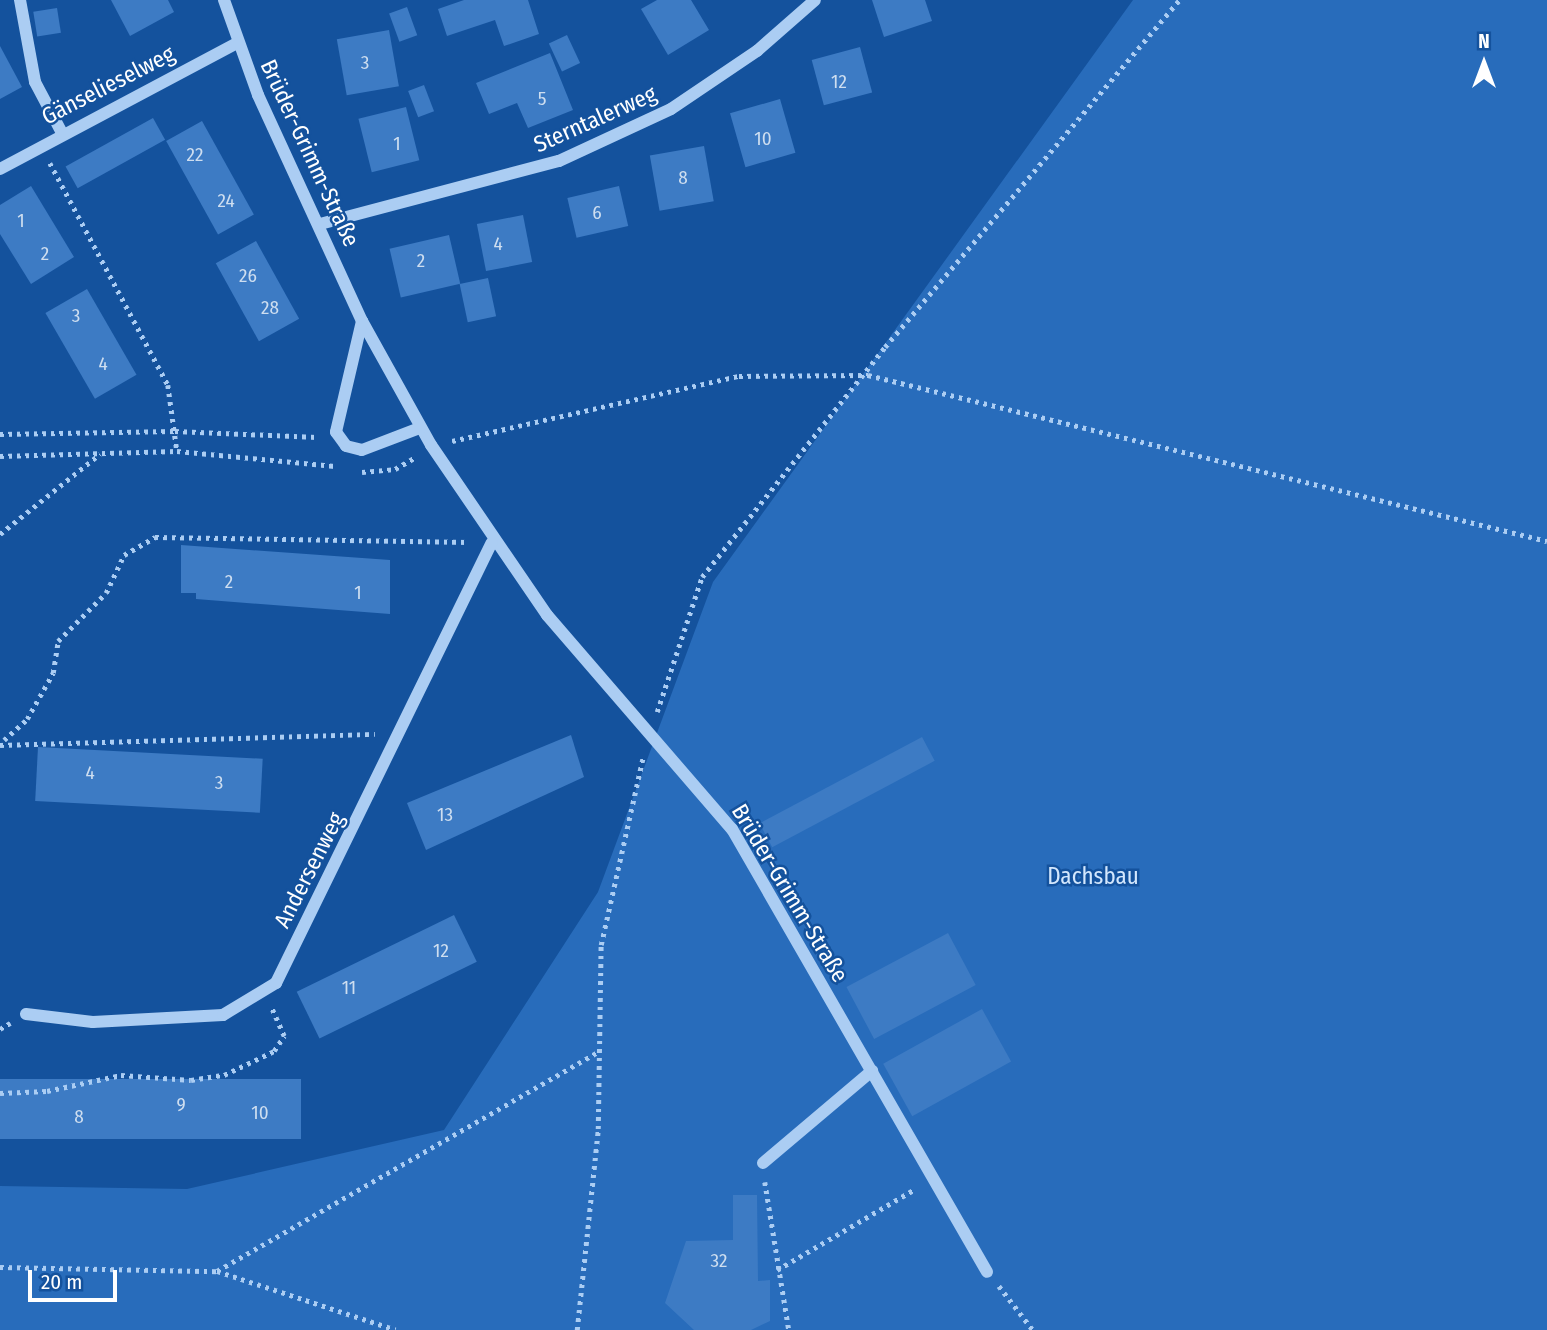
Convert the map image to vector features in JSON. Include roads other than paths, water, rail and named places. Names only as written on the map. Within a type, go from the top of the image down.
[{"type":"street","points":[[20,0],[35,82],[62,133]]},
{"type":"street","name":"Brüder-Grimm-Straße","points":[[224,0],[237,43],[362,321],[431,445],[492,543],[649,734],[732,829],[987,1272]]},
{"type":"street","name":"Sterntalerweg","points":[[320,224],[559,162],[671,109],[757,51],[815,0]]},
{"type":"street","name":"Gänselieselweg","points":[[0,169],[40,144],[237,43]]},
{"type":"street","points":[[362,321],[336,432],[346,446],[362,450],[421,428]]},
{"type":"street","name":"Andersenweg","points":[[26,1014],[93,1022],[223,1015],[276,983],[402,733],[492,543]]},
{"type":"street","points":[[763,1163],[872,1072]]},
{"type":"park label","name":"Dachsbau","points":[[1093,876]]}]
